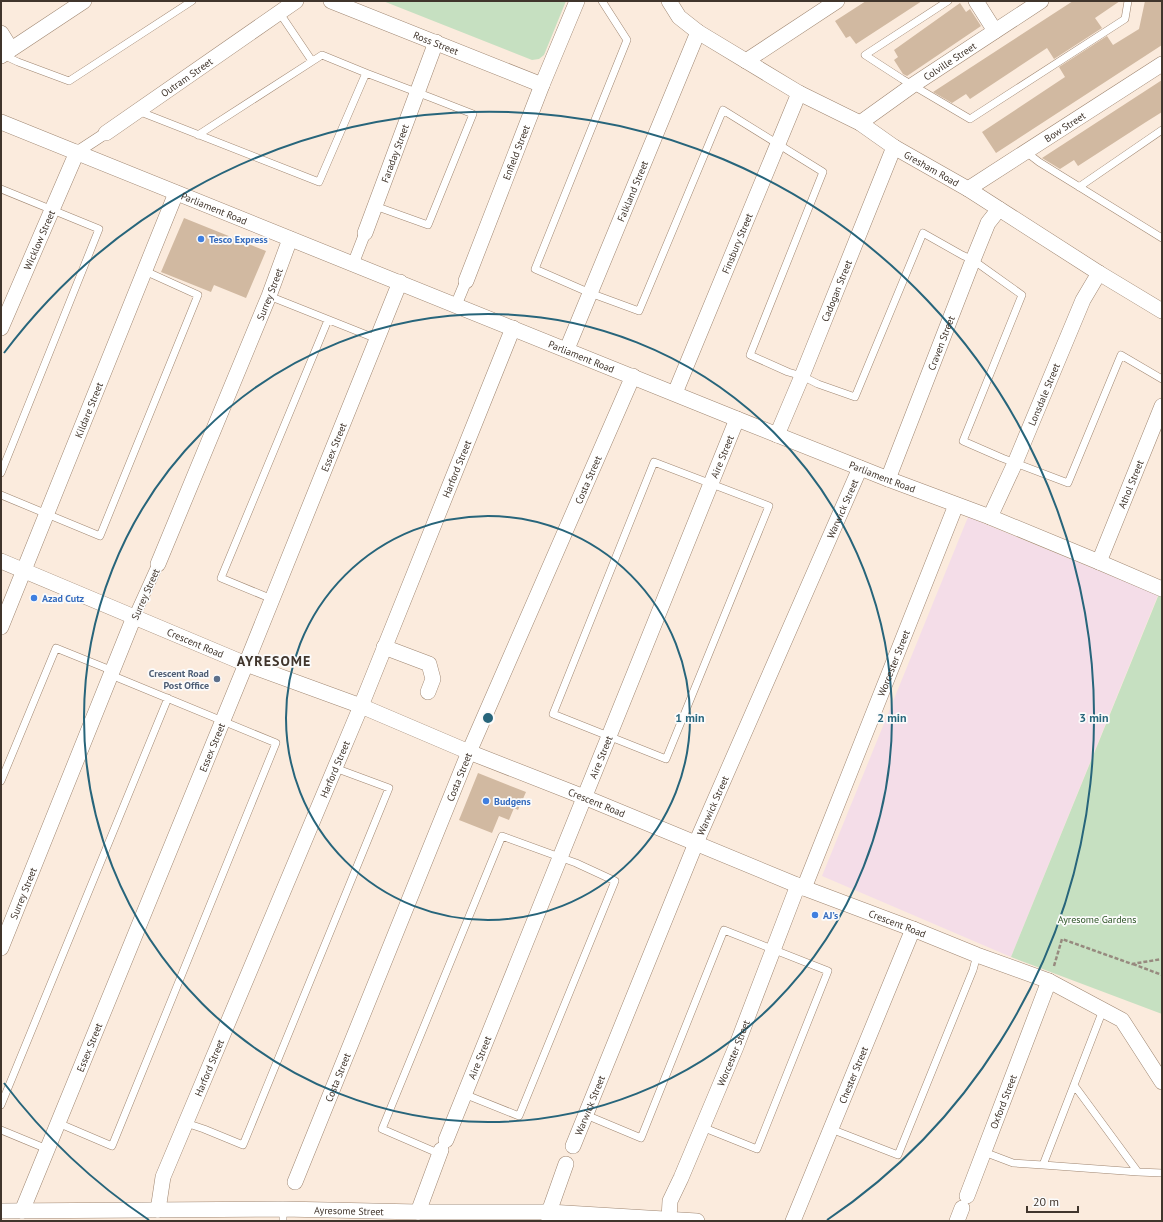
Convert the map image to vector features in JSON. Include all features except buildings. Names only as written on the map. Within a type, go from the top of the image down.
[{"type":"street","points":[[1,33],[5,53],[84,1]]},
{"type":"street","name":"Outram Street","points":[[77,152],[296,1]]},
{"type":"street","name":"Ross Street","points":[[331,1],[542,85]]},
{"type":"street","name":"Enfield Street","points":[[456,305],[542,85],[577,1]]},
{"type":"street","name":"Gresham Road","points":[[669,1],[679,17],[698,32],[799,93],[860,123],[894,147],[968,189],[1099,273],[1162,311]]},
{"type":"street","points":[[746,61],[837,1]]},
{"type":"street","points":[[976,1],[996,31]]},
{"type":"street","name":"Colville Street","points":[[860,123],[913,85],[1041,1]]},
{"type":"street","name":"Falkland Street","points":[[567,349],[698,32]]},
{"type":"street","name":"Faraday Street","points":[[353,264],[436,42]]},
{"type":"street","name":"Bow Street","points":[[968,189],[1162,64]]},
{"type":"street","name":"Finsbury Street","points":[[674,393],[799,93]]},
{"type":"street","name":"Parliament Road","points":[[1,122],[290,240],[400,282],[777,435],[990,517],[1162,589]]},
{"type":"street","name":"Cadogan Street","points":[[777,435],[894,147]]},
{"type":"street","name":"Wicklow Street","points":[[1,328],[77,152]]},
{"type":"street","name":"Kildare Street","points":[[1,627],[176,193]]},
{"type":"street","name":"Craven Street","points":[[888,479],[988,223],[999,209]]},
{"type":"street","name":"Surrey Street","points":[[1,947],[134,617],[158,564],[269,296],[290,240]]},
{"type":"street","name":"Lonsdale Street","points":[[990,517],[1015,463],[1083,300],[1099,273]]},
{"type":"street","name":"Essex Street","points":[[22,1211],[246,664],[400,282]]},
{"type":"street","name":"Harford Street","points":[[158,1210],[163,1177],[361,706],[513,328]]},
{"type":"street","name":"Costa Street","points":[[295,1182],[469,752],[633,376]]},
{"type":"street","name":"Athol Street","points":[[1098,562],[1162,406]]},
{"type":"street","name":"Aire Street","points":[[418,1212],[442,1148],[737,419]]},
{"type":"street","name":"Warwick Street","points":[[573,1146],[696,843],[860,468]]},
{"type":"street","name":"Worcester Street","points":[[669,1219],[670,1201],[736,1047],[774,950],[956,505]]},
{"type":"street","name":"Crescent Road","points":[[1,561],[246,664],[361,706],[469,752],[584,797],[801,886],[977,955],[1049,981],[1122,1020],[1162,1082]]},
{"type":"street","points":[[384,647],[429,664],[433,679],[428,692]]},
{"type":"street","name":"Chester Street","points":[[794,1221],[913,929]]},
{"type":"street","name":"Oxford Street","points":[[962,1208],[1049,981]]},
{"type":"street","points":[[549,1216],[566,1164]]},
{"type":"street","name":"Ayresome Street","points":[[1,1211],[158,1210],[283,1215],[418,1212],[697,1221]]},
{"type":"lane","points":[[5,53],[18,62],[69,81],[192,1]]},
{"type":"lane","points":[[602,1],[627,40],[535,269],[590,293],[639,311],[723,110],[824,172],[750,355],[788,372],[855,397],[923,233],[973,260],[1022,295],[963,441],[1068,483],[1121,355],[1162,379]]},
{"type":"lane","points":[[948,1],[865,55],[970,119],[1125,18],[1128,1]]},
{"type":"lane","points":[[280,12],[312,61]]},
{"type":"lane","points":[[198,135],[322,55],[473,114],[428,225],[375,206]]},
{"type":"lane","points":[[138,111],[320,182],[366,73]]},
{"type":"lane","points":[[1079,187],[1162,130]]},
{"type":"lane","points":[[1026,152],[1039,162],[1161,238],[1162,229]]},
{"type":"lane","points":[[1,189],[99,228],[1,473]]},
{"type":"lane","points":[[1,495],[100,536],[198,295],[145,271]]},
{"type":"lane","points":[[269,296],[377,339]]},
{"type":"lane","points":[[272,599],[221,578],[328,320]]},
{"type":"lane","points":[[654,462],[769,506],[666,759],[609,736],[552,714],[654,462]]},
{"type":"lane","points":[[1,781],[56,648],[168,698],[276,743],[112,1146],[58,1123]]},
{"type":"lane","points":[[1,1105],[168,698]]},
{"type":"lane","points":[[186,1124],[204,1129],[243,1145],[389,788],[335,768]]},
{"type":"lane","points":[[442,1148],[382,1129],[502,836],[576,864],[615,881],[519,1116],[464,1094]]},
{"type":"lane","points":[[586,1115],[641,1138],[724,930],[828,971],[757,1149],[702,1127]]},
{"type":"lane","points":[[831,1129],[898,1155],[973,970],[977,955]]},
{"type":"lane","points":[[1043,1165],[1103,1010]]},
{"type":"lane","points":[[1074,1085],[1138,1172]]},
{"type":"lane","points":[[1,1130],[47,1149]]},
{"type":"lane","points":[[984,1152],[1013,1163],[1162,1173]]},
{"type":"path","points":[[1049,981],[1062,939],[1162,975]]},
{"type":"path","points":[[1132,964],[1162,959]]},
{"type":"shaded area","points":[[968,517],[1158,595],[1011,957],[822,876]]},
{"type":"green space","points":[[383,1],[566,1],[544,55],[539,59],[532,60]]},
{"type":"green space","name":"Ayresome Gardens","points":[[1159,594],[1162,596],[1162,1014],[1011,957]]},
{"type":"place","name":"Tesco Express","points":[[201,239]]},
{"type":"place","name":"Azad Cutz","points":[[34,598]]},
{"type":"place","name":"Crescent Road Post Office","points":[[217,679]]},
{"type":"place","name":"Budgens","points":[[486,801]]},
{"type":"place","name":"AJ’s","points":[[815,915]]},
{"type":"district","name":"AYRESOME","points":[[274,661]]}]
